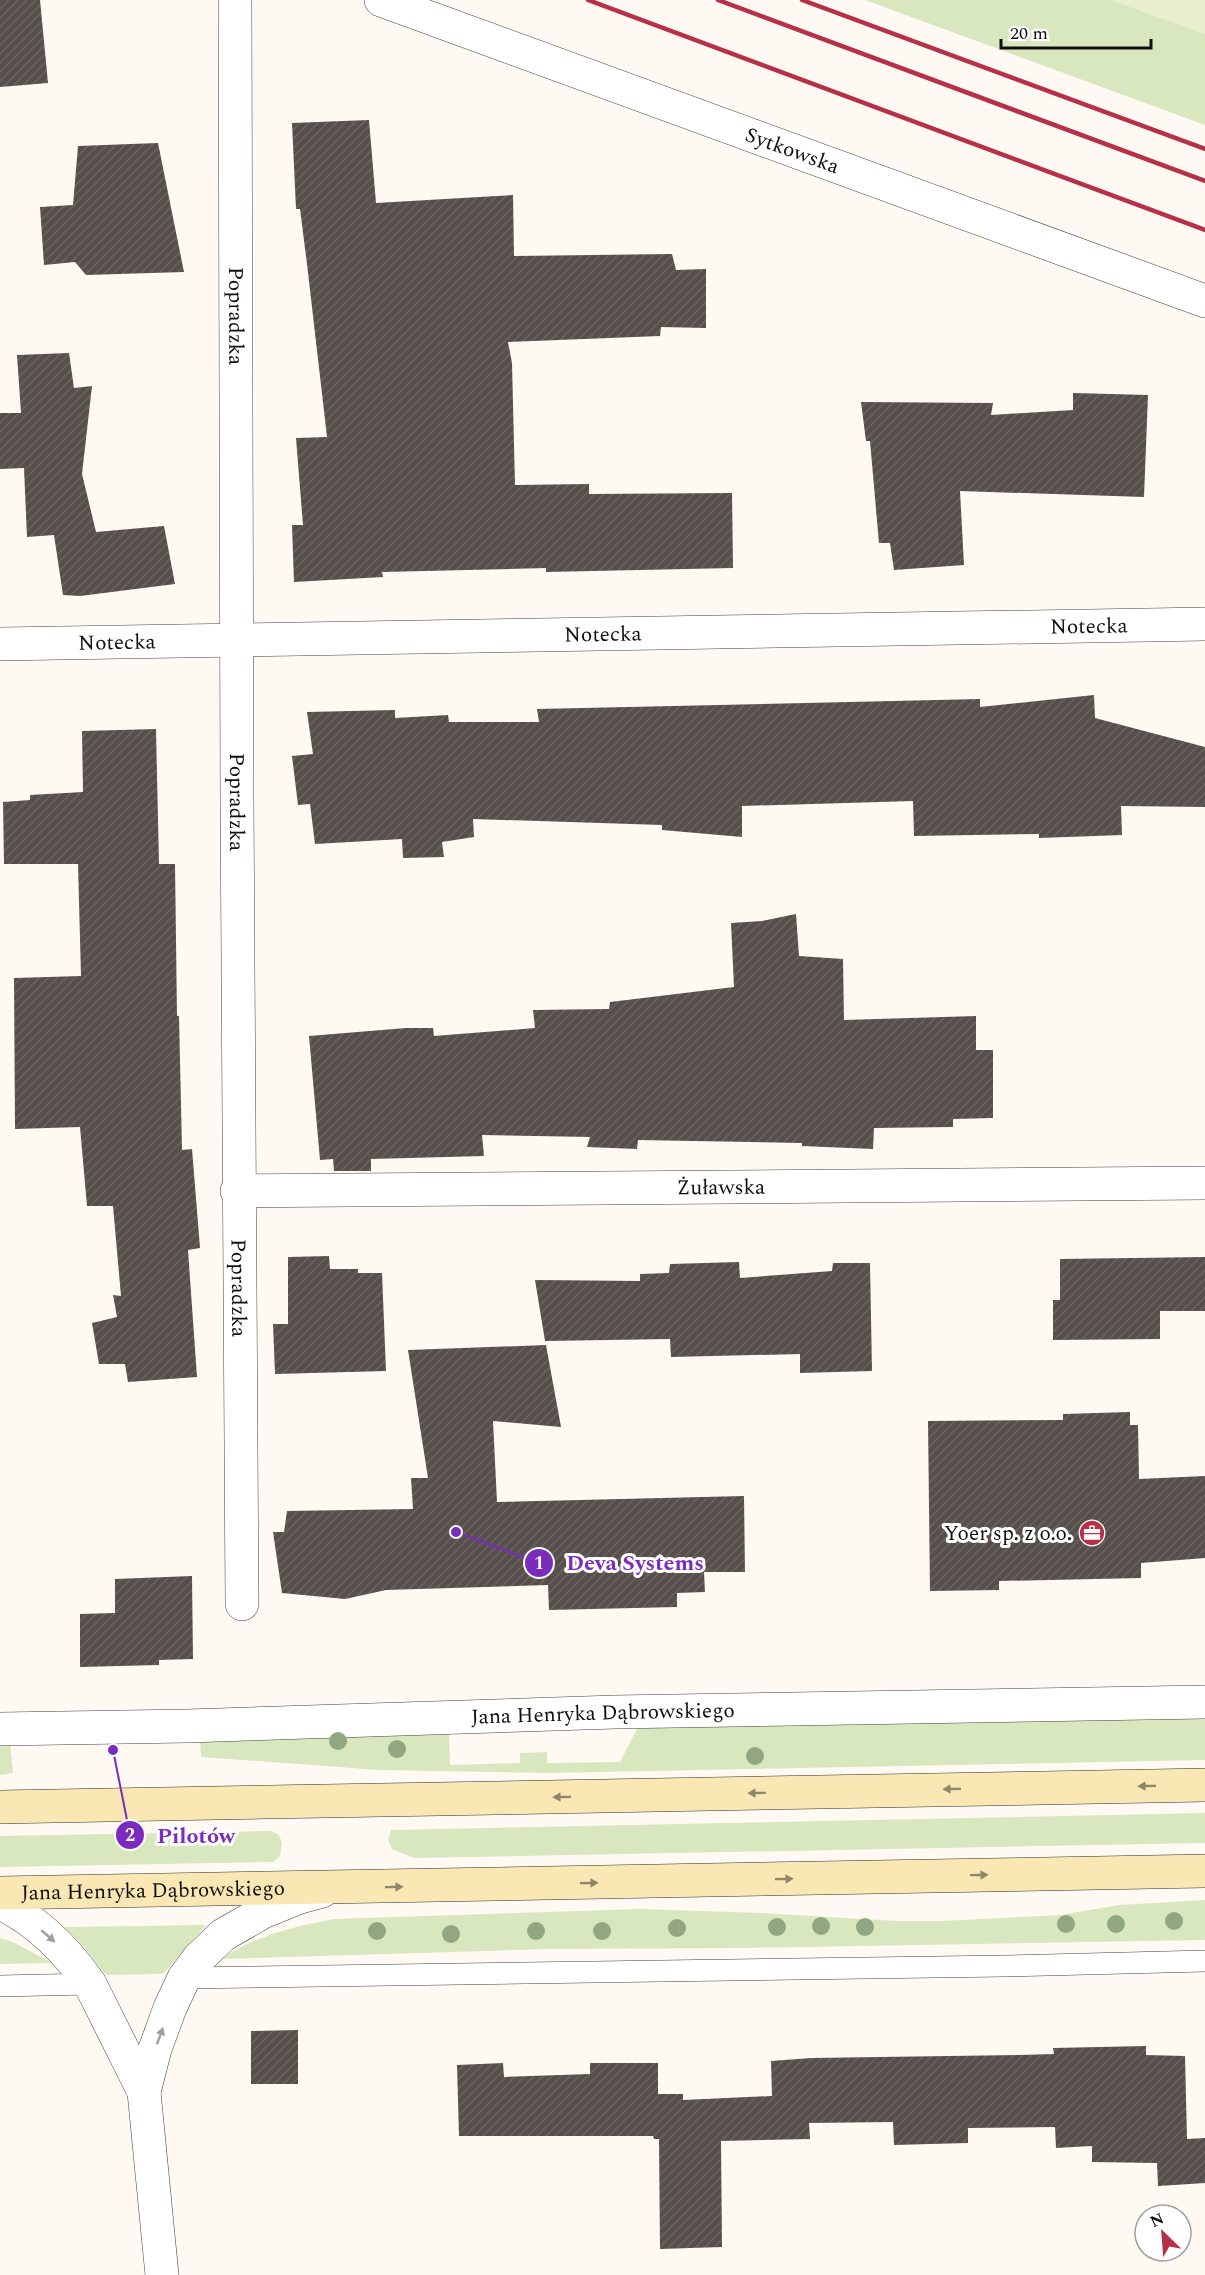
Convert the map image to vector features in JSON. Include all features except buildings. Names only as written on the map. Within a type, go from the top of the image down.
[{"type":"main road","points":[[0,1808],[1205,1785]]},
{"type":"main road","name":"Jana Henryka Dąbrowskiego","points":[[0,1893],[1205,1871]]},
{"type":"street","name":"Popradzka","points":[[235,0],[238,639],[237,1191],[242,1604]]},
{"type":"street","name":"Sytkowska","points":[[381,0],[1205,301]]},
{"type":"street","name":"Notecka","points":[[0,644],[1205,624]]},
{"type":"street","name":"Żuławska","points":[[237,1191],[1205,1183]]},
{"type":"street","name":"Jana Henryka Dąbrowskiego","points":[[0,1729],[154,1727],[615,1712],[1205,1702]]},
{"type":"street","points":[[162,2275],[144,2092],[155,2049],[184,1978],[209,1947],[242,1922],[300,1897],[345,1888]]},
{"type":"street","points":[[0,1903],[50,1937],[73,1961],[90,1984],[144,2092]]},
{"type":"lane","points":[[184,1978],[1205,1961]]},
{"type":"lane","points":[[0,1986],[90,1984]]},
{"type":"green space","points":[[865,0],[1205,0],[1205,125]]},
{"type":"green space","points":[[1110,0],[1205,0],[1205,34]]},
{"type":"green space","points":[[1205,1713],[1205,1760],[550,1773],[379,1770],[201,1757],[200,1739],[449,1729],[450,1765],[520,1763],[520,1753],[547,1752],[547,1763],[620,1762],[639,1725]]},
{"type":"green space","points":[[0,1741],[10,1741],[13,1773],[0,1775]]},
{"type":"green space","points":[[1205,1813],[1205,1843],[414,1858],[392,1849],[388,1840],[391,1830]]},
{"type":"green space","points":[[271,1831],[279,1835],[282,1843],[280,1856],[273,1862],[0,1867],[0,1836]]},
{"type":"green space","points":[[1205,1900],[1205,1940],[549,1949],[222,1959],[261,1938],[291,1928],[334,1919],[640,1909],[940,1921],[1061,1915],[1119,1905]]},
{"type":"green space","points":[[206,1925],[163,1974],[106,1975],[64,1927]]},
{"type":"green space","points":[[0,1938],[13,1942],[52,1963],[0,1964]]},
{"type":"railway","points":[[588,0],[1205,230]]},
{"type":"railway","points":[[718,0],[1205,181]]},
{"type":"railway","points":[[802,0],[1205,149]]},
{"type":"place","name":"Deva Systems","points":[[456,1532]]},
{"type":"place","name":"Yoer sp. z o.o.","points":[[1092,1533]]},
{"type":"place","name":"Pilotów","points":[[113,1750]]}]
